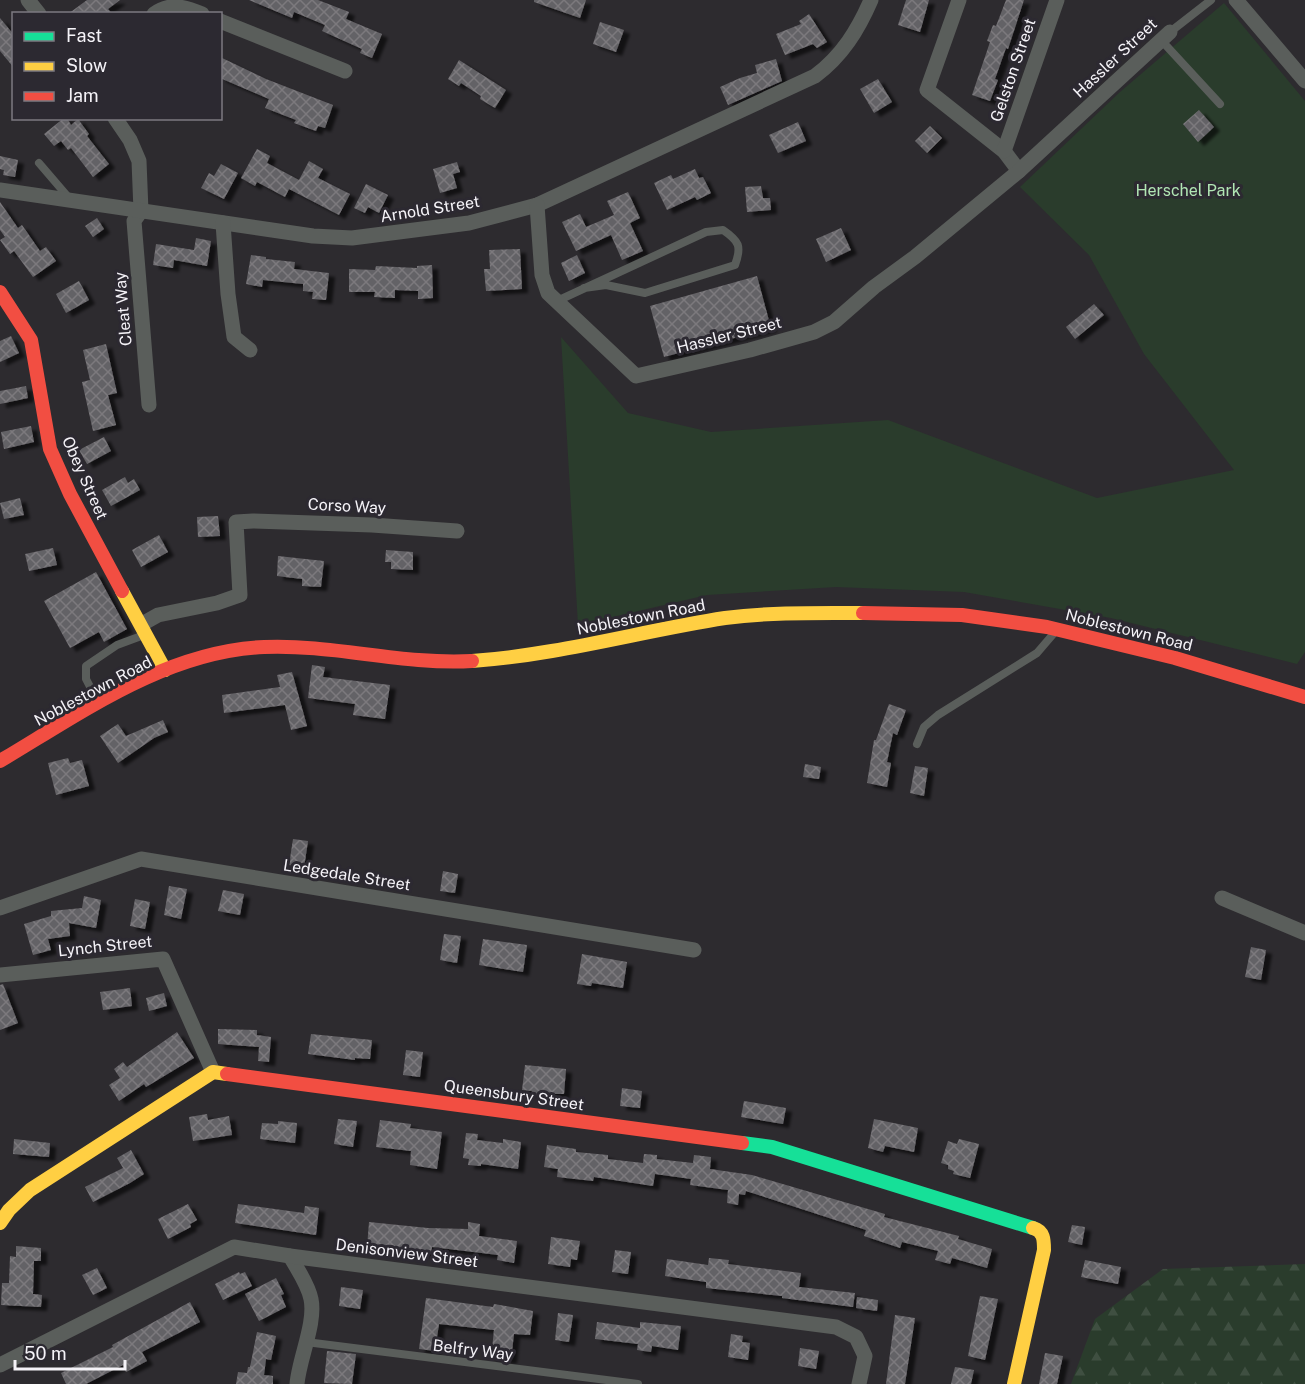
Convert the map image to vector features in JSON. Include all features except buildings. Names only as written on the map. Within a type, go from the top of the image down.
[{"type":"street","points":[[28,0],[37,12]]},
{"type":"street","name":"Arnold Street","points":[[0,190],[313,236],[352,238],[469,224],[537,205],[816,76],[830,66],[844,49],[862,22],[871,0]]},
{"type":"street","points":[[959,0],[927,90],[1004,151],[1019,171]]},
{"type":"street","name":"Gelston Street","points":[[1004,151],[1057,0]]},
{"type":"street","points":[[1236,0],[1305,81]]},
{"type":"street","points":[[157,12],[163,7],[175,6],[197,12]]},
{"type":"street","points":[[222,22],[345,71]]},
{"type":"street","name":"Hassler Street","points":[[556,301],[636,376],[750,350],[814,332],[834,322],[874,287],[1019,171],[1165,36]]},
{"type":"street","name":"Cleat Way","points":[[116,120],[130,140],[139,161],[141,211],[134,221],[149,405]]},
{"type":"street","points":[[537,205],[542,275],[548,293],[556,301]]},
{"type":"street","points":[[223,223],[228,294],[234,337],[250,350]]},
{"type":"street","name":"Obey Street","points":[[0,292],[31,340],[50,449],[70,494],[165,670]]},
{"type":"street","name":"Corso Way","points":[[144,629],[158,615],[217,603],[240,595],[236,522],[253,520],[457,531]]},
{"type":"street","name":"Noblestown Road","points":[[0,761],[99,703],[165,670],[193,659],[217,654],[261,647],[334,651],[402,660],[495,659],[544,652],[710,620],[763,613],[877,612],[947,614],[1001,619],[1081,633],[1305,697]]},
{"type":"street","name":"Ledgedale Street","points":[[0,908],[141,859],[694,950]]},
{"type":"street","points":[[1222,898],[1305,933]]},
{"type":"street","name":"Lynch Street","points":[[0,975],[163,959],[213,1072]]},
{"type":"street","points":[[0,1223],[9,1210],[30,1190],[213,1072]]},
{"type":"street","name":"Queensbury Street","points":[[213,1072],[772,1147],[1038,1229],[1044,1237],[1044,1250],[1014,1384]]},
{"type":"street","name":"Denisonview Street","points":[[0,1365],[234,1247],[836,1327],[856,1337],[865,1356],[859,1384]]},
{"type":"street","points":[[290,1256],[311,1300],[310,1321],[297,1384]]},
{"type":"lane","name":"Hassler Street","points":[[1165,36],[1211,0]]},
{"type":"lane","points":[[1165,36],[1220,104]]},
{"type":"lane","points":[[39,163],[72,201]]},
{"type":"lane","points":[[556,301],[584,288],[706,232],[723,230],[736,239],[739,249],[735,265],[645,293],[606,285],[584,288]]},
{"type":"lane","points":[[917,744],[924,727],[938,715],[1037,653],[1058,628]]},
{"type":"lane","points":[[99,703],[86,679],[86,666],[144,629]]},
{"type":"lane","name":"Belfry Way","points":[[306,1342],[638,1384]]},
{"type":"green space","name":"Herschel Park","points":[[1224,3],[1305,101],[1305,652],[1297,664],[1111,618],[964,592],[836,587],[707,595],[578,625],[561,337],[628,413],[711,432],[888,420],[1097,498],[1234,470],[1144,354],[1089,255],[1020,187],[1120,92]]},
{"type":"green space","points":[[1305,1264],[1305,1384],[1071,1384],[1095,1319],[1163,1269]]},
{"type":"traffic: fast","points":[[742,1143],[772,1147],[1033,1228]]},
{"type":"traffic: slow","points":[[122,591],[165,670]]},
{"type":"traffic: slow","points":[[472,661],[536,654],[725,618],[777,614],[863,613]]},
{"type":"traffic: slow","points":[[0,1223],[9,1210],[30,1190],[213,1072],[227,1074]]},
{"type":"traffic: slow","points":[[1014,1384],[1044,1250],[1041,1234],[1033,1228]]},
{"type":"traffic: jam","points":[[0,292],[31,340],[50,449],[70,494],[122,591]]},
{"type":"traffic: jam","points":[[863,613],[962,615],[1047,627],[1175,658],[1305,697]]},
{"type":"traffic: jam","points":[[0,761],[93,705],[159,672],[228,651],[264,647],[316,648],[420,660],[472,661]]},
{"type":"traffic: jam","points":[[227,1074],[742,1143]]}]
